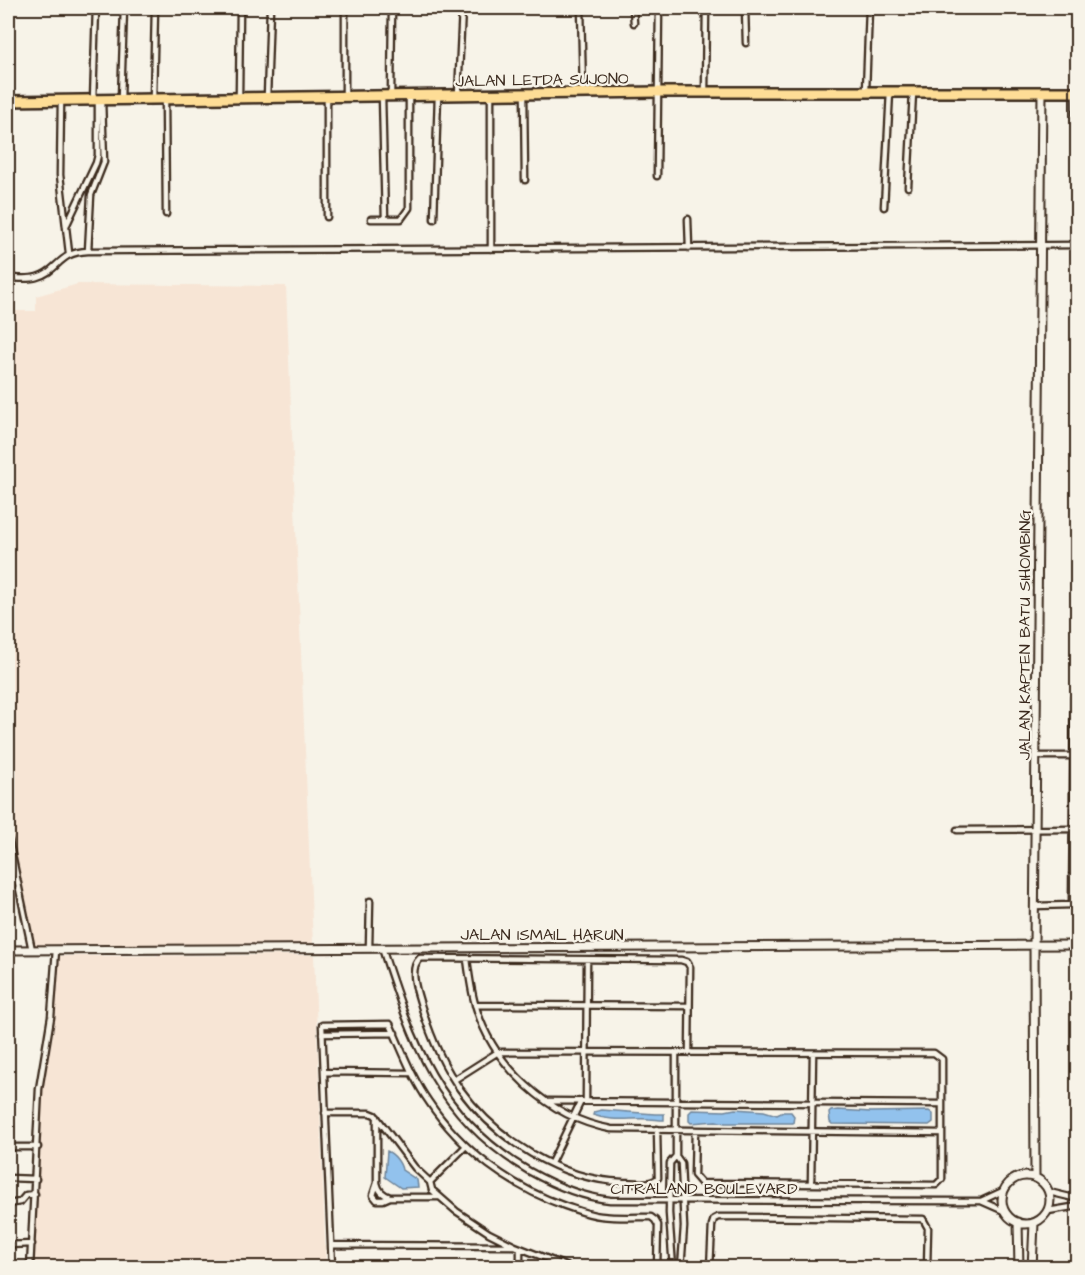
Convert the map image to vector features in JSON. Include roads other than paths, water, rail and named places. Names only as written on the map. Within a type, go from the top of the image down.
[{"type":"highway","name":"JALAN LETDA SUJONO","points":[[8,101],[657,92],[1076,92]]},
{"type":"street","points":[[67,224],[98,155],[96,8]]},
{"type":"street","points":[[121,99],[124,8]]},
{"type":"street","points":[[153,99],[155,8]]},
{"type":"street","points":[[239,97],[240,8]]},
{"type":"street","points":[[267,97],[270,8]]},
{"type":"street","points":[[345,8],[345,96]]},
{"type":"street","points":[[385,219],[387,95],[392,8]]},
{"type":"street","points":[[458,95],[462,8]]},
{"type":"street","points":[[581,8],[583,93]]},
{"type":"street","points":[[633,8],[634,23]]},
{"type":"street","points":[[657,176],[659,8]]},
{"type":"street","points":[[705,92],[706,8]]},
{"type":"street","points":[[745,8],[746,43]]},
{"type":"street","points":[[867,92],[869,8]]},
{"type":"street","points":[[884,207],[890,92]]},
{"type":"street","points":[[908,187],[913,92]]},
{"type":"street","name":"JALAN KAPTEN BATU SIHOMBING","points":[[1035,1178],[1034,945],[1042,92]]},
{"type":"street","points":[[1076,92],[1076,210]]},
{"type":"street","points":[[491,94],[491,249]]},
{"type":"street","points":[[524,94],[525,180]]},
{"type":"street","points":[[371,219],[401,219],[409,208],[409,95]]},
{"type":"street","points":[[434,219],[438,95]]},
{"type":"street","points":[[327,96],[327,217]]},
{"type":"street","points":[[165,98],[166,214]]},
{"type":"street","points":[[61,100],[60,175],[69,253]]},
{"type":"street","points":[[88,250],[91,195],[104,162],[98,101]]},
{"type":"street","points":[[688,219],[689,248]]},
{"type":"street","points":[[8,278],[37,277],[69,253],[88,250],[1077,245]]},
{"type":"street","points":[[1035,906],[1072,905],[1076,756],[1074,697]]},
{"type":"street","points":[[1036,756],[1076,756]]},
{"type":"street","points":[[957,830],[1075,829]]},
{"type":"street","points":[[8,836],[32,950]]},
{"type":"street","points":[[369,948],[370,901]]},
{"type":"street","name":"JALAN ISMAIL HARUN","points":[[8,950],[1077,945]]},
{"type":"street","name":"CITRALAND BOULEVARD","points":[[381,948],[409,1028],[423,1060],[442,1092],[489,1144],[513,1162],[570,1191],[595,1198],[670,1200],[981,1201],[1006,1212]]},
{"type":"street","points":[[30,1268],[32,1244],[30,1194],[36,1179],[39,1089],[51,1017],[56,950]]},
{"type":"street","points":[[657,1129],[658,1178],[650,1183],[589,1179],[551,1163],[513,1141],[488,1120],[460,1090],[454,1080],[428,1029],[413,971],[416,962],[420,958],[681,960],[687,962],[690,967],[689,1053]]},
{"type":"street","points":[[466,959],[475,1005],[498,1052],[526,1085],[545,1101],[573,1117],[611,1129],[942,1133]]},
{"type":"street","points":[[551,1163],[573,1117],[584,1101],[587,1053],[587,960]]},
{"type":"street","points":[[475,1005],[689,1006]]},
{"type":"street","points":[[332,1268],[322,1025],[390,1024],[412,1073],[429,1103],[466,1146],[491,1167],[520,1186],[551,1201],[601,1216],[651,1217],[658,1225],[657,1268]]},
{"type":"street","points":[[322,1035],[395,1033]]},
{"type":"street","points":[[454,1080],[498,1052],[934,1053],[942,1059],[942,1179],[936,1185],[701,1183],[694,1175],[695,1130]]},
{"type":"street","points":[[676,1053],[676,1156],[681,1162],[684,1227],[681,1268]]},
{"type":"street","points":[[811,1184],[813,1053]]},
{"type":"street","points":[[324,1072],[412,1073]]},
{"type":"street","points":[[545,1101],[942,1104]]},
{"type":"street","points":[[325,1113],[370,1113],[377,1117],[410,1161],[430,1182],[432,1190],[440,1197],[489,1233],[570,1267]]},
{"type":"street","points":[[377,1117],[377,1183],[373,1195],[377,1200],[390,1197],[440,1197]]},
{"type":"street","points":[[430,1182],[466,1146]]},
{"type":"street","points":[[8,1147],[38,1147]]},
{"type":"street","points":[[673,1268],[669,1230],[670,1163],[676,1156]]},
{"type":"street","points":[[8,1178],[36,1179]]},
{"type":"street","points":[[1018,1178],[1035,1178],[1049,1192],[1048,1211],[1034,1223],[1018,1222],[1006,1212],[1003,1201],[1005,1190],[1018,1178]]},
{"type":"street","name":"CITRALAND BOULEVARD","points":[[981,1201],[1005,1190]]},
{"type":"street","points":[[1049,1192],[1077,1199]]},
{"type":"street","points":[[8,1204],[20,1202],[30,1194]]},
{"type":"street","points":[[1048,1211],[1077,1206]]},
{"type":"street","points":[[710,1268],[712,1225],[714,1219],[718,1217],[923,1219],[928,1228],[927,1268]]},
{"type":"street","points":[[1018,1222],[1019,1268]]},
{"type":"street","points":[[1032,1268],[1034,1223]]},
{"type":"street","points":[[8,1245],[32,1244]]},
{"type":"street","points":[[331,1245],[518,1247]]},
{"type":"street","points":[[518,1247],[520,1268]]},
{"type":"water","points":[[602,1110],[664,1114],[664,1120],[614,1119],[593,1115],[594,1112]]},
{"type":"water","points":[[692,1110],[764,1111],[777,1115],[791,1112],[794,1116],[793,1123],[716,1121],[691,1123],[689,1121],[689,1113]]},
{"type":"water","points":[[838,1110],[929,1111],[933,1114],[933,1122],[929,1125],[832,1124],[829,1113]]},
{"type":"water","points":[[387,1151],[397,1159],[402,1170],[417,1180],[418,1187],[401,1188],[385,1177]]}]
